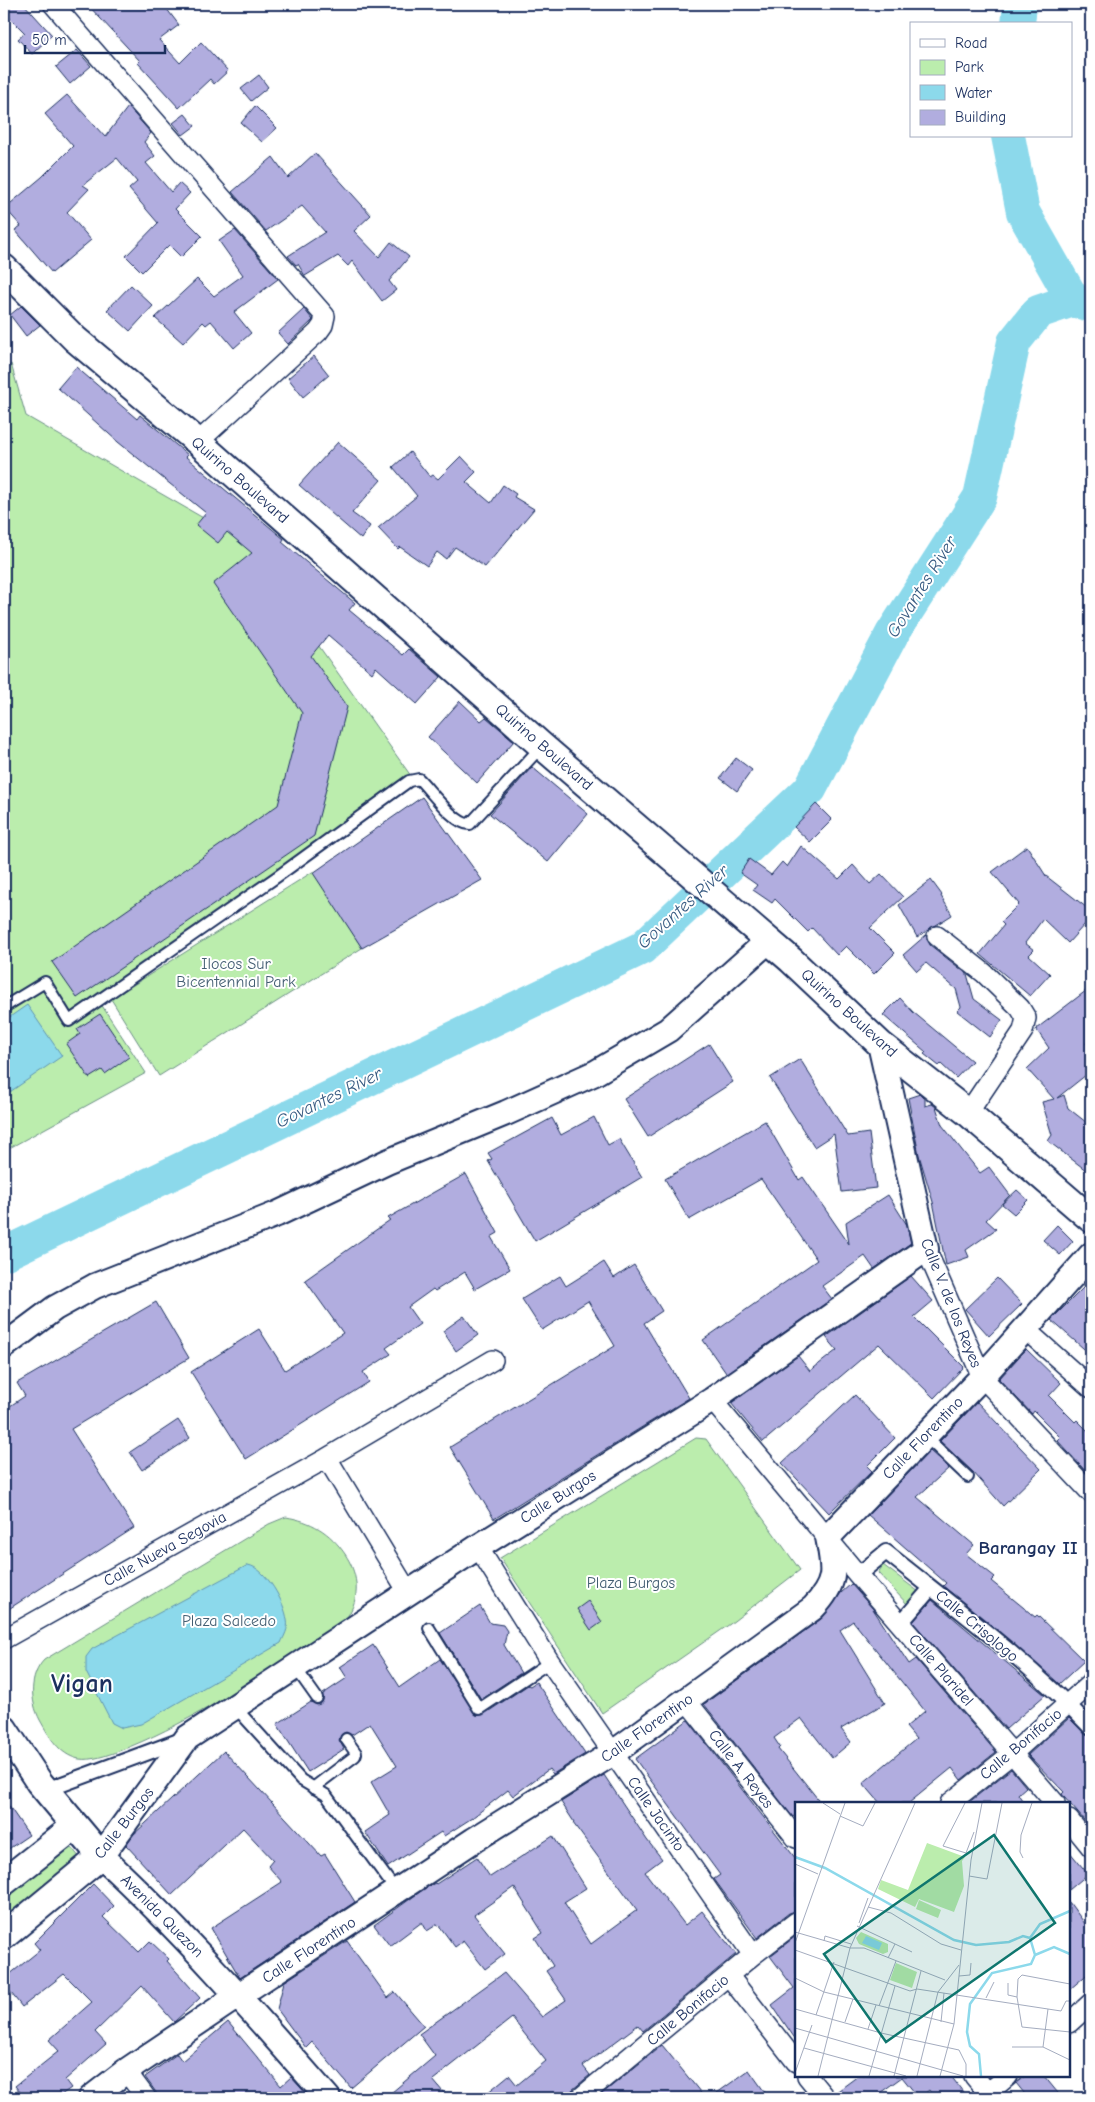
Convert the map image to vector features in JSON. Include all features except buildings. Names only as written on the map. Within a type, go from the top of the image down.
[{"type":"main road","name":"Quirino Boulevard","points":[[4,268],[75,339],[198,442],[542,746],[747,922],[880,1044],[968,1113],[1091,1219]]},
{"type":"main road","name":"Avenida Quezon","points":[[4,1729],[46,1790],[101,1856]]},
{"type":"main road","points":[[4,1882],[75,1826]]},
{"type":"main road","name":"Calle Burgos","points":[[4,1936],[101,1856]]},
{"type":"street","points":[[53,4],[325,316],[323,326],[318,332],[198,442]]},
{"type":"street","points":[[937,936],[984,973],[1020,1008],[1026,1018],[1023,1031],[968,1113]]},
{"type":"street","points":[[4,1346],[55,1308],[95,1286],[277,1214],[387,1162],[506,1113],[595,1073],[668,1030],[768,941]]},
{"type":"street","name":"Calle V. de los Reyes","points":[[880,1044],[926,1249],[982,1377],[1091,1494]]},
{"type":"street","name":"Calle Burgos","points":[[46,1790],[187,1738],[408,1592],[712,1400],[926,1249]]},
{"type":"street","name":"Calle Florentino","points":[[91,2098],[126,2071],[239,1995],[613,1753],[813,1608],[827,1593],[834,1566],[828,1537],[982,1377],[1091,1255]]},
{"type":"street","points":[[1025,1329],[1091,1388]]},
{"type":"street","name":"Calle Nueva Segovia","points":[[4,1639],[327,1458],[493,1360]]},
{"type":"street","points":[[712,1400],[828,1537]]},
{"type":"street","points":[[327,1458],[408,1592]]},
{"type":"street","name":"Calle Plaridel","points":[[828,1537],[858,1575],[1054,1802]]},
{"type":"street","name":"Calle Jacinto","points":[[478,1547],[550,1662],[753,1955]]},
{"type":"street","name":"Calle Crisologo","points":[[858,1575],[886,1552],[967,1615],[1068,1704],[1091,1728]]},
{"type":"street","points":[[900,1624],[931,1588]]},
{"type":"street","name":"Calle Bonifacio","points":[[951,1802],[1013,1753],[1091,1683]]},
{"type":"street","name":"Calle A. Reyes","points":[[686,1700],[795,1837]]},
{"type":"street","name":"Calle Burgos","points":[[101,1856],[187,1738]]},
{"type":"street","points":[[1070,1821],[1091,1847]]},
{"type":"street","name":"Avenida Quezon","points":[[101,1856],[175,1926],[239,1995],[328,2098]]},
{"type":"street","name":"Calle Bonifacio","points":[[580,2098],[753,1955],[795,1923]]},
{"type":"street","points":[[729,1976],[795,2061]]},
{"type":"street","points":[[1070,2021],[1091,2003]]},
{"type":"street","points":[[126,2071],[146,2098]]},
{"type":"street","points":[[808,2077],[825,2098]]},
{"type":"street","points":[[975,2077],[987,2096],[1007,2077]]},
{"type":"lane","points":[[4,1007],[45,982],[69,1021],[270,882],[409,781],[419,779],[456,819],[464,824],[470,824],[542,746]]},
{"type":"lane","points":[[925,1436],[968,1477]]},
{"type":"lane","points":[[429,1628],[479,1709],[550,1662]]},
{"type":"lane","points":[[295,1667],[317,1698]]},
{"type":"lane","points":[[234,1707],[286,1766],[301,1780],[326,1795],[397,1892]]},
{"type":"lane","points":[[313,1788],[355,1756],[356,1753],[346,1739]]},
{"type":"green space","points":[[11,364],[26,416],[245,542],[411,776],[97,998],[146,1073],[4,1151],[4,369]]},
{"type":"green space","name":"Ilocos Sur Bicentennial Park","points":[[314,871],[362,948],[159,1076],[111,999]]},
{"type":"green space","name":"Plaza Burgos","points":[[696,1438],[706,1439],[800,1570],[730,1624],[602,1713],[500,1558]]},
{"type":"green space","name":"Plaza Salcedo","points":[[286,1517],[304,1521],[319,1529],[333,1540],[345,1554],[355,1576],[356,1591],[353,1606],[345,1619],[327,1634],[235,1691],[189,1718],[142,1741],[119,1751],[89,1759],[72,1757],[60,1749],[43,1726],[34,1705],[34,1681],[39,1666],[44,1660],[269,1524]]},
{"type":"green space","points":[[883,1565],[919,1592],[909,1606],[878,1573]]},
{"type":"green space","points":[[68,1843],[80,1858],[4,1919],[4,1895]]},
{"type":"water","points":[[27,1005],[62,1056],[4,1096],[4,1021]]},
{"type":"water","points":[[248,1565],[261,1572],[268,1579],[283,1605],[287,1626],[281,1643],[141,1724],[122,1728],[112,1723],[86,1672],[86,1657],[92,1649]]},
{"type":"waterway","points":[[1018,22],[1020,4]]},
{"type":"waterway","points":[[1008,138],[1023,212],[1073,300]]},
{"type":"waterway","name":"Govantes River","points":[[4,1254],[642,948],[810,789],[892,634],[980,497],[1014,342],[1038,312],[1073,300],[1091,305]]},
{"type":"district","name":"Barangay II","points":[[1028,1548]]},
{"type":"district","name":"Vigan","points":[[82,1684]]}]
